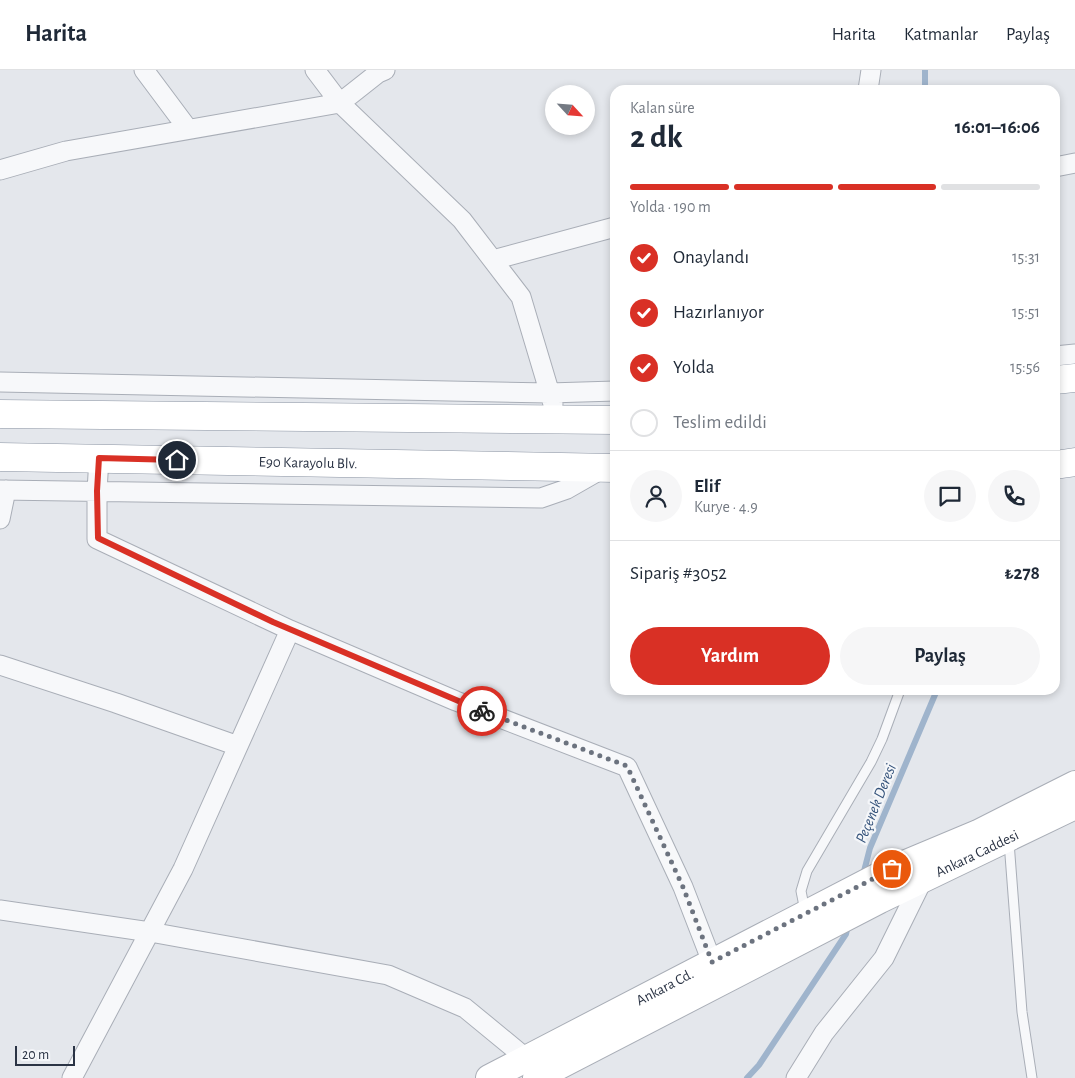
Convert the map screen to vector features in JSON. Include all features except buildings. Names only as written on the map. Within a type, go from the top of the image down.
[{"type":"highway","points":[[1060,380],[1075,378]]},
{"type":"highway","points":[[0,414],[610,420]]},
{"type":"highway","name":"E90 Karayolu Blv.","points":[[0,456],[610,468]]},
{"type":"highway","points":[[1060,464],[1075,462]]},
{"type":"main road","name":"Ankara Caddesi","points":[[892,869],[978,833],[1075,784]]},
{"type":"main road","name":"Ankara Caddesi","points":[[880,900],[1075,806]]},
{"type":"main road","name":"Ankara Cd.","points":[[531,1068],[712,962],[892,869]]},
{"type":"main road","name":"Ankara Cd.","points":[[489,1078],[531,1068],[800,942],[880,900]]},
{"type":"street","points":[[144,70],[188,130]]},
{"type":"street","points":[[315,70],[340,103],[462,220],[521,297],[558,420]]},
{"type":"street","points":[[0,170],[66,151],[340,103],[378,73],[385,70]]},
{"type":"street","points":[[869,85],[871,70]]},
{"type":"street","points":[[1060,166],[1075,163]]},
{"type":"street","points":[[493,260],[610,228]]},
{"type":"street","points":[[1060,356],[1075,354]]},
{"type":"street","points":[[0,382],[549,393],[610,391]]},
{"type":"street","points":[[99,458],[97,491],[98,538],[290,630],[456,701],[627,766],[683,887],[712,962]]},
{"type":"street","points":[[0,519],[3,490],[541,498],[567,489],[610,468]]},
{"type":"street","points":[[72,1078],[183,869],[290,630]]},
{"type":"street","points":[[0,665],[238,746]]},
{"type":"street","points":[[796,1078],[824,1033],[884,958],[922,881]]},
{"type":"street","points":[[0,910],[150,932],[388,975],[465,1008],[531,1068]]},
{"type":"lane","points":[[808,912],[801,898],[801,891],[807,871],[871,762],[882,739],[898,695]]},
{"type":"lane","points":[[1008,839],[1022,1012],[1032,1078]]},
{"type":"waterway","name":"Peçenek Deresi","points":[[925,70],[925,85]]},
{"type":"waterway","name":"Peçenek Deresi","points":[[863,875],[870,848],[935,695]]},
{"type":"waterway","name":"Peçenek Deresi","points":[[747,1078],[759,1065],[846,934],[848,925]]},
{"type":"way so far","points":[[482,711],[627,766],[683,887],[712,962],[892,869]]},
{"type":"route","points":[[177,460],[99,458],[97,491],[98,538],[273,622],[482,711]]}]
